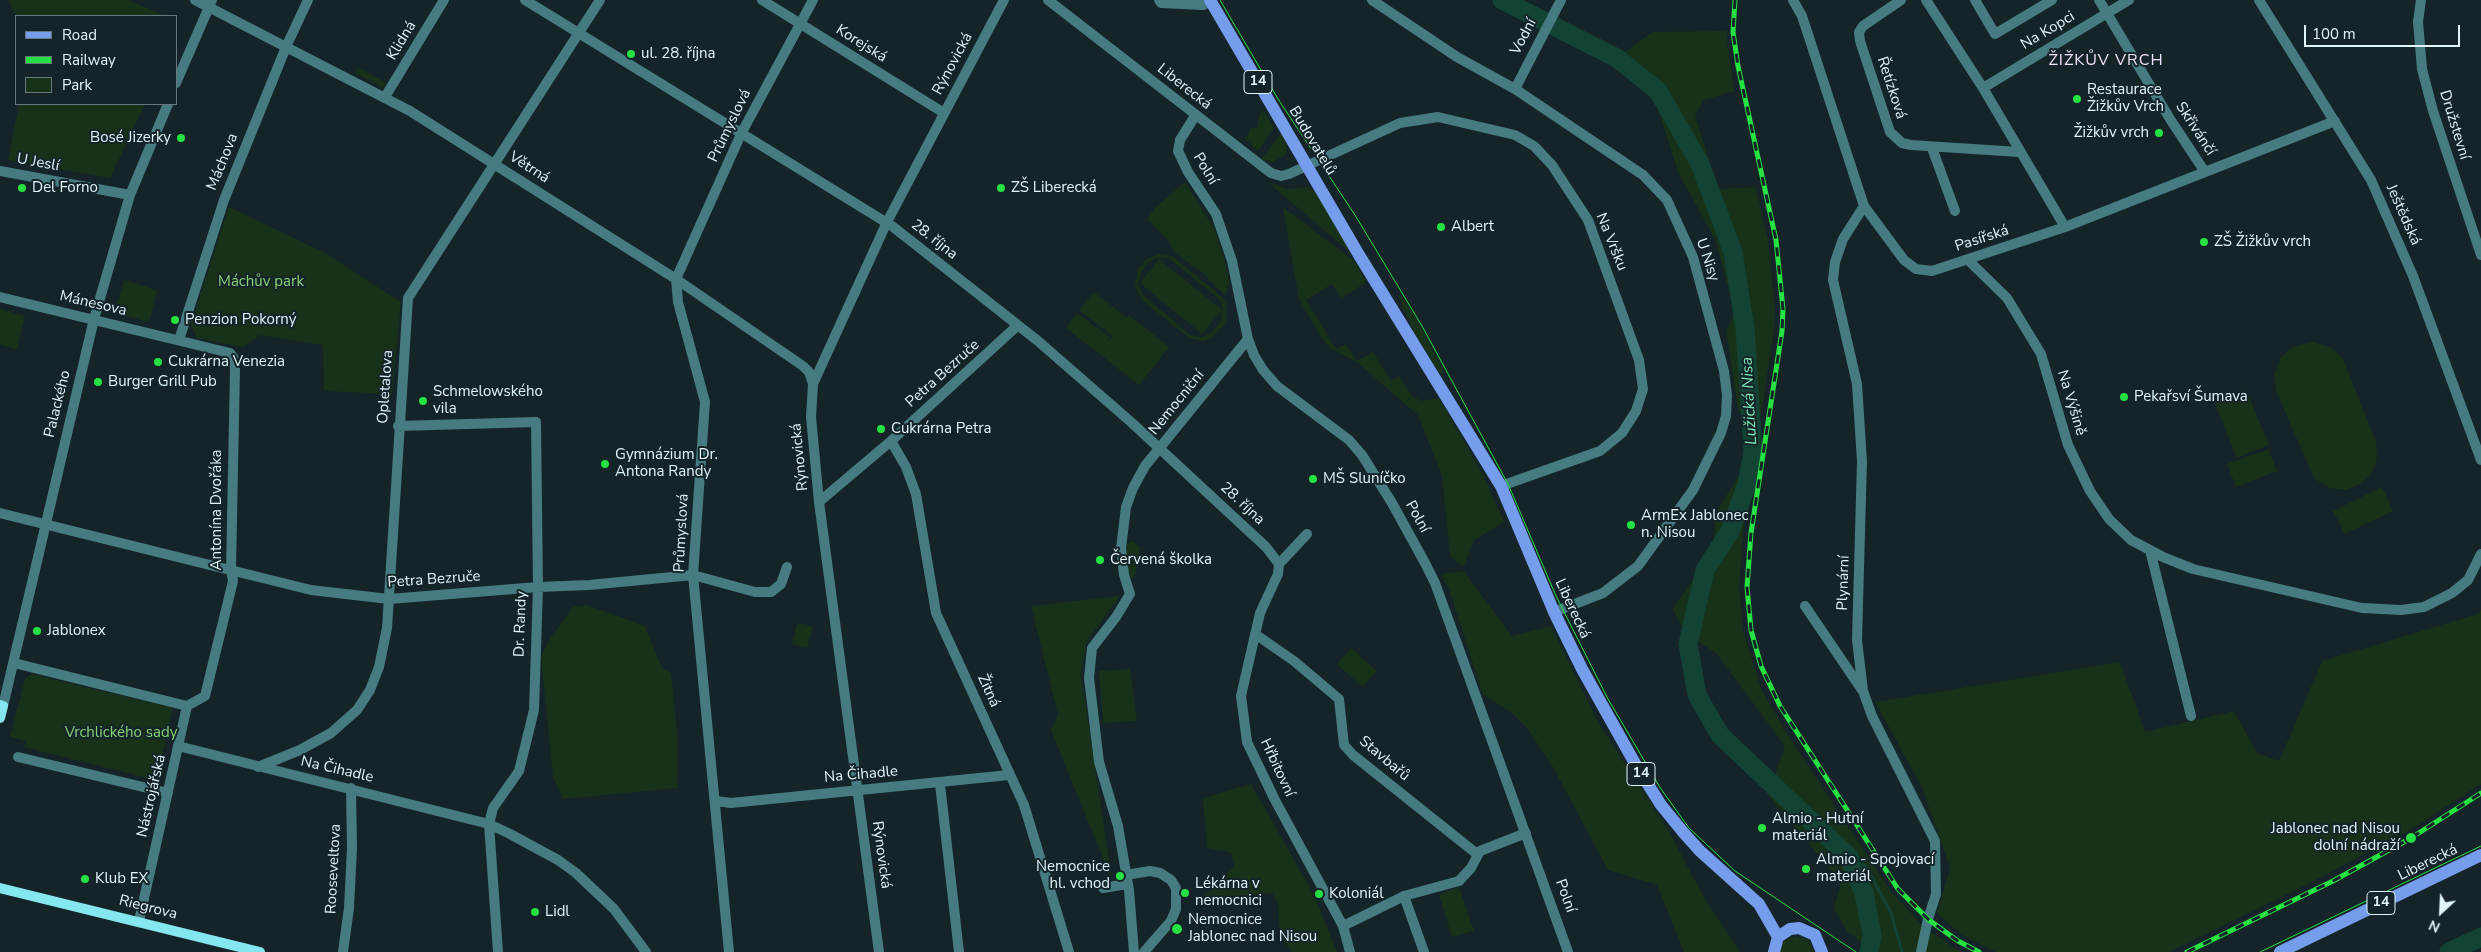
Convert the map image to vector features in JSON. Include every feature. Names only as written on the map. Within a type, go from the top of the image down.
[{"type":"main road","name":"Budovatelů","points":[[1211,1],[1387,297]]},
{"type":"main road","name":"Liberecká","points":[[1387,297],[1501,486],[1554,612],[1596,694],[1661,806],[1700,851],[1763,910],[1790,929],[1803,929],[1811,932],[1818,939],[1823,951]]},
{"type":"main road","name":"Liberecká","points":[[2280,952],[2481,855]]},
{"type":"main road","name":"Liberecká","points":[[1763,910],[1778,937]]},
{"type":"main road","points":[[1774,952],[1778,937],[1790,929]]},
{"type":"street","name":"Větrná","points":[[195,0],[210,4],[286,47],[385,97],[494,163],[676,279],[803,366],[809,372],[813,384]]},
{"type":"street","name":"Máchova","points":[[179,340],[224,200],[286,47],[308,0]]},
{"type":"street","name":"Klidná","points":[[385,97],[444,0]]},
{"type":"street","name":"28. října","points":[[524,0],[887,222],[1017,326],[1160,448],[1266,547],[1279,564]]},
{"type":"street","name":"Opletalova","points":[[258,767],[300,750],[331,733],[357,710],[370,690],[379,667],[387,628],[398,426],[408,298],[600,0]]},
{"type":"street","name":"Korejská","points":[[762,0],[944,113]]},
{"type":"street","name":"Průmyslová","points":[[729,952],[694,575],[702,505],[705,402],[678,302],[676,279],[741,134],[813,0]]},
{"type":"street","name":"Rýnovická","points":[[879,952],[819,502],[811,417],[813,384],[887,222],[1004,0]]},
{"type":"street","name":"Liberecká","points":[[1048,0],[1195,116],[1271,173],[1280,176],[1289,174],[1307,164]]},
{"type":"street","points":[[1158,0],[1161,3],[1203,5],[1211,1]]},
{"type":"street","name":"U Nisy","points":[[1372,0],[1457,57],[1515,89],[1643,175],[1667,200],[1693,258],[1724,371],[1727,395],[1726,416],[1721,433],[1708,463],[1689,496],[1638,566],[1603,593],[1554,612]]},
{"type":"street","name":"Vodní","points":[[1515,89],[1561,0]]},
{"type":"street","name":"Pasířská","points":[[1793,0],[1802,16],[1864,206],[1904,260],[1916,269],[1932,271],[2065,227],[2335,121]]},
{"type":"street","name":"Řetízková","points":[[1901,0],[1863,26],[1859,32],[1860,41],[1890,132],[1902,143],[1932,148],[2019,152]]},
{"type":"street","points":[[1926,0],[1983,88],[2019,152],[2065,227]]},
{"type":"street","points":[[1975,0],[1995,34],[2052,0]]},
{"type":"street","name":"Skřivánčí","points":[[2099,0],[2205,172]]},
{"type":"street","name":"Na Kopci","points":[[1983,88],[2129,0]]},
{"type":"street","name":"Ještědská","points":[[2259,0],[2371,180],[2405,259],[2481,460]]},
{"type":"street","name":"Družstevní","points":[[2421,0],[2418,22],[2422,69],[2433,111],[2481,255]]},
{"type":"street","points":[[178,78],[210,4]]},
{"type":"street","name":"Palackého","points":[[0,718],[44,524],[94,319],[130,195],[168,105]]},
{"type":"street","name":"Polní","points":[[1195,116],[1180,140],[1178,151],[1188,172],[1216,214],[1232,261],[1248,339],[1263,370],[1278,386],[1349,440],[1362,455],[1425,562],[1435,583],[1568,952]]},
{"type":"street","name":"Na Vršku","points":[[1307,164],[1400,123],[1438,118],[1514,135],[1534,146],[1552,165],[1588,220],[1639,360],[1643,389],[1636,411],[1622,433],[1600,451],[1501,486]]},
{"type":"street","points":[[1932,148],[1954,211]]},
{"type":"street","name":"U Jeslí","points":[[0,171],[130,195]]},
{"type":"street","name":"Plynární","points":[[1864,206],[1843,239],[1835,262],[1833,280],[1857,384],[1862,488],[1857,640],[1863,691],[1872,716],[1936,841],[1936,894],[1921,952]]},
{"type":"street","name":"Na Výšině","points":[[1968,260],[2007,298],[2041,354],[2068,445],[2090,491],[2109,519],[2131,540],[2193,569],[2362,608],[2401,610],[2424,607],[2452,593],[2468,580],[2481,554]]},
{"type":"street","name":"Mánesova","points":[[0,297],[179,340]]},
{"type":"street","name":"Petra Bezruče","points":[[819,502],[1017,326]]},
{"type":"street","name":"Nemocniční","points":[[1126,505],[1145,466],[1248,339]]},
{"type":"street","name":"Antonína Dvořáka","points":[[179,340],[230,353],[234,360],[231,570],[233,581],[205,696],[187,706]]},
{"type":"street","name":"Dr. Randy","points":[[398,426],[536,422],[538,587],[534,710],[519,771],[493,808],[489,824],[498,952]]},
{"type":"street","name":"Žitná","points":[[891,440],[906,467],[916,494],[936,613],[1024,805],[1069,952]]},
{"type":"street","points":[[1134,952],[1127,879],[1118,826],[1099,762],[1089,678],[1092,648],[1116,617],[1130,594],[1124,575],[1121,548],[1126,505],[1132,501],[1140,486],[1146,472],[1145,466]]},
{"type":"street","name":"Petra Bezruče","points":[[0,513],[311,590],[389,599],[538,587],[589,585],[694,575],[755,592],[771,592],[782,584],[787,567]]},
{"type":"street","name":"Hřbitovní","points":[[1307,534],[1279,564],[1278,574],[1260,613],[1241,696],[1248,742],[1275,800],[1343,926],[1350,952]]},
{"type":"street","points":[[2150,550],[2192,716]]},
{"type":"street","points":[[1804,606],[1863,691]]},
{"type":"street","name":"Stavbařů","points":[[1254,634],[1294,661],[1339,698],[1344,745],[1353,755],[1477,854]]},
{"type":"street","points":[[14,663],[187,706]]},
{"type":"street","name":"Nástrojářská","points":[[139,921],[187,706]]},
{"type":"street","name":"Na Čihadle","points":[[178,746],[489,824],[544,852],[576,873],[614,909],[646,952]]},
{"type":"street","points":[[18,756],[168,793]]},
{"type":"street","name":"Na Čihadle","points":[[716,801],[731,803],[857,790],[940,784],[1009,775]]},
{"type":"street","points":[[940,784],[959,952]]},
{"type":"street","name":"Rooseveltova","points":[[342,952],[348,908],[352,848],[351,788]]},
{"type":"street","points":[[1343,926],[1404,896],[1459,881],[1471,868],[1477,854],[1486,848],[1526,833]]},
{"type":"street","points":[[1103,888],[1150,871],[1160,873],[1171,880],[1176,888],[1176,909],[1166,928],[1144,952]]},
{"type":"street","name":"Riegrova","points":[[0,888],[260,952]]},
{"type":"street","points":[[1404,896],[1424,952]]},
{"type":"green space","points":[[9,0],[128,0],[164,15],[17,15],[12,10]]},
{"type":"green space","points":[[1726,31],[1734,91],[1704,100],[1695,115],[1718,189],[1756,187],[1768,241],[1775,309],[1774,330],[1743,532],[1739,587],[1743,631],[1762,691],[1786,732],[1892,893],[1924,927],[1961,952],[1875,952],[1847,931],[1834,909],[1841,882],[1768,795],[1785,746],[1716,653],[1685,633],[1673,609],[1714,548],[1715,514],[1748,461],[1746,413],[1739,414],[1726,331],[1735,313],[1716,241],[1678,172],[1654,96],[1612,62],[1652,32]]},
{"type":"green space","points":[[358,67],[386,83],[383,88],[355,73]]},
{"type":"green space","points":[[19,105],[145,105],[110,178],[8,160]]},
{"type":"green space","points":[[1264,110],[1274,128],[1258,151],[1244,138],[1248,136],[1250,128],[1257,128],[1260,113]]},
{"type":"green space","points":[[1281,133],[1287,145],[1285,155],[1273,162],[1261,159]]},
{"type":"green space","points":[[1185,182],[1215,230],[1229,282],[1226,296],[1203,273],[1175,253],[1167,239],[1147,219],[1156,207]]},
{"type":"green space","points":[[1269,183],[1288,189],[1306,187],[1315,191],[1351,253]]},
{"type":"green space","name":"Máchův park","points":[[229,207],[327,254],[401,302],[392,394],[324,391],[323,345],[260,335],[244,347],[197,338],[191,324]]},
{"type":"green space","points":[[1283,207],[1354,261],[1367,282],[1341,298],[1332,284],[1306,300],[1336,349],[1346,344],[1357,361],[1373,352],[1391,381],[1399,376],[1413,397],[1422,401],[1439,398],[1484,477],[1504,522],[1474,540],[1463,567],[1450,556],[1442,476],[1418,415],[1358,363],[1330,348],[1322,339],[1299,299]]},
{"type":"green space","points":[[1159,254],[1172,256],[1223,298],[1226,304],[1227,316],[1224,325],[1210,339],[1204,341],[1189,338],[1142,300],[1135,286],[1138,269],[1146,259]],"holes":[[[1160,257],[1170,259],[1219,299],[1222,307],[1222,318],[1212,333],[1201,337],[1190,335],[1142,294],[1138,282],[1142,271],[1149,261]]]},
{"type":"green space","points":[[1159,259],[1222,310],[1202,334],[1140,283]]},
{"type":"green space","points":[[124,280],[157,290],[149,322],[114,313]]},
{"type":"green space","points":[[1094,292],[1126,317],[1129,315],[1169,347],[1139,385],[1066,328],[1077,313],[1110,337],[1103,347],[1112,336],[1079,310]]},
{"type":"green space","points":[[1401,295],[1421,327],[1445,374],[1439,372],[1415,334],[1398,296]]},
{"type":"green space","points":[[0,309],[25,316],[17,349],[0,345]]},
{"type":"green space","points":[[2313,342],[2332,348],[2343,359],[2376,442],[2377,457],[2373,471],[2362,483],[2346,490],[2329,488],[2314,478],[2277,393],[2274,375],[2281,357],[2294,346]]},
{"type":"green space","points":[[2246,390],[2269,445],[2237,458],[2215,403]]},
{"type":"green space","points":[[2268,449],[2277,471],[2236,487],[2227,464]]},
{"type":"green space","points":[[2382,487],[2393,511],[2345,534],[2333,511]]},
{"type":"green space","points":[[1133,541],[1140,547],[1135,575],[1132,578],[1129,576],[1127,567],[1126,546]]},
{"type":"green space","points":[[1463,571],[1512,636],[1551,626],[1599,724],[1668,830],[1705,899],[1740,952],[1684,952],[1657,885],[1608,870],[1553,767],[1527,728],[1512,713],[1483,694],[1448,587],[1441,574]]},
{"type":"green space","points":[[1120,596],[1087,641],[1081,674],[1112,880],[1051,730],[1058,715],[1031,606]]},
{"type":"green space","points":[[587,605],[645,626],[662,668],[671,673],[678,740],[677,788],[563,799],[553,777],[541,657],[550,638],[573,607]]},
{"type":"green space","points":[[2481,610],[2481,784],[2407,832],[2296,890],[2169,952],[1996,952],[1962,935],[1937,913],[1950,868],[1922,787],[1875,702],[2120,662],[2145,732],[2234,711],[2257,753],[2279,761],[2322,661],[2478,614]]},
{"type":"green space","points":[[797,623],[813,626],[807,648],[792,644]]},
{"type":"green space","points":[[1351,648],[1377,671],[1362,687],[1337,664]]},
{"type":"green space","points":[[1130,669],[1137,721],[1103,723],[1099,671]]},
{"type":"green space","name":"Vrchlického sady","points":[[31,674],[173,708],[156,780],[24,747],[26,741],[10,737],[25,679]]},
{"type":"green space","points":[[1251,784],[1315,897],[1337,952],[1292,952],[1280,936],[1278,903],[1272,893],[1201,899],[1234,867],[1231,852],[1207,848],[1203,798]]},
{"type":"green space","points":[[1459,887],[1474,931],[1452,937],[1439,895]]},
{"type":"green space","points":[[1796,936],[1808,940],[1814,952],[1780,952],[1784,941]]},
{"type":"waterway","name":"Lužická Nisa","points":[[1502,0],[1617,58],[1658,91],[1700,164],[1733,252],[1745,329],[1753,452],[1747,484],[1730,531],[1705,570],[1688,644],[1697,695],[1720,735],[1849,857],[1864,893],[1872,935],[1869,952]]},
{"type":"waterway","points":[[1833,841],[1867,868],[1891,913],[1902,952]]},
{"type":"waterway","name":"Lužická Nisa","points":[[2449,952],[2481,937]]},
{"type":"tram line","points":[[1220,0],[1278,99],[1355,215],[1422,326],[1508,484],[1556,596],[1608,699],[1661,789],[1689,828],[1735,871],[1856,952]]},
{"type":"tram line","points":[[2260,952],[2481,846]]},
{"type":"railway","points":[[1735,0],[1733,32],[1738,66],[1776,240],[1783,309],[1782,331],[1751,533],[1747,587],[1751,630],[1761,666],[1780,706],[1898,889],[1929,920],[1958,941],[1979,952]]},
{"type":"railway","points":[[2187,952],[2333,881],[2411,838],[2481,793]]},
{"type":"place","name":"ul. 28. října","points":[[631,54]]},
{"type":"place","name":"Restaurace Žižkův Vrch","points":[[2077,99]]},
{"type":"place","name":"Žižkův vrch","points":[[2159,133]]},
{"type":"place","name":"Bosé Jizerky","points":[[181,138]]},
{"type":"place","name":"Del Forno","points":[[22,188]]},
{"type":"place","name":"ZŠ Liberecká","points":[[1001,188]]},
{"type":"place","name":"Albert","points":[[1441,227]]},
{"type":"place","name":"ZŠ Žižkův vrch","points":[[2204,242]]},
{"type":"place","name":"Penzion Pokorný","points":[[175,320]]},
{"type":"place","name":"Cukrárna Venezia","points":[[158,362]]},
{"type":"place","name":"Burger Grill Pub","points":[[98,382]]},
{"type":"place","name":"Pekařsví Šumava","points":[[2124,397]]},
{"type":"place","name":"Schmelowského vila","points":[[423,401]]},
{"type":"place","name":"Cukrárna Petra","points":[[881,429]]},
{"type":"place","name":"Gymnázium Dr. Antona Randy","points":[[605,464]]},
{"type":"place","name":"MŠ Sluníčko","points":[[1313,479]]},
{"type":"place","name":"ArmEx Jablonec n. Nisou","points":[[1631,525]]},
{"type":"place","name":"Červená školka","points":[[1100,560]]},
{"type":"place","name":"Jablonex","points":[[37,631]]},
{"type":"place","name":"Almio - Hutní materiál","points":[[1762,828]]},
{"type":"place","name":"Jablonec nad Nisou dolní nádraží","points":[[2411,838]]},
{"type":"place","name":"Almio - Spojovací materiál","points":[[1806,869]]},
{"type":"place","name":"Nemocnice hl. vchod","points":[[1120,876]]},
{"type":"place","name":"Klub EX","points":[[85,879]]},
{"type":"place","name":"Lékárna v nemocnici","points":[[1185,893]]},
{"type":"place","name":"Koloniál","points":[[1319,894]]},
{"type":"place","name":"Lidl","points":[[535,912]]},
{"type":"place","name":"Nemocnice Jablonec nad Nisou","points":[[1177,929]]},
{"type":"district","name":"ŽIŽKŮV VRCH","points":[[2106,61]]}]
